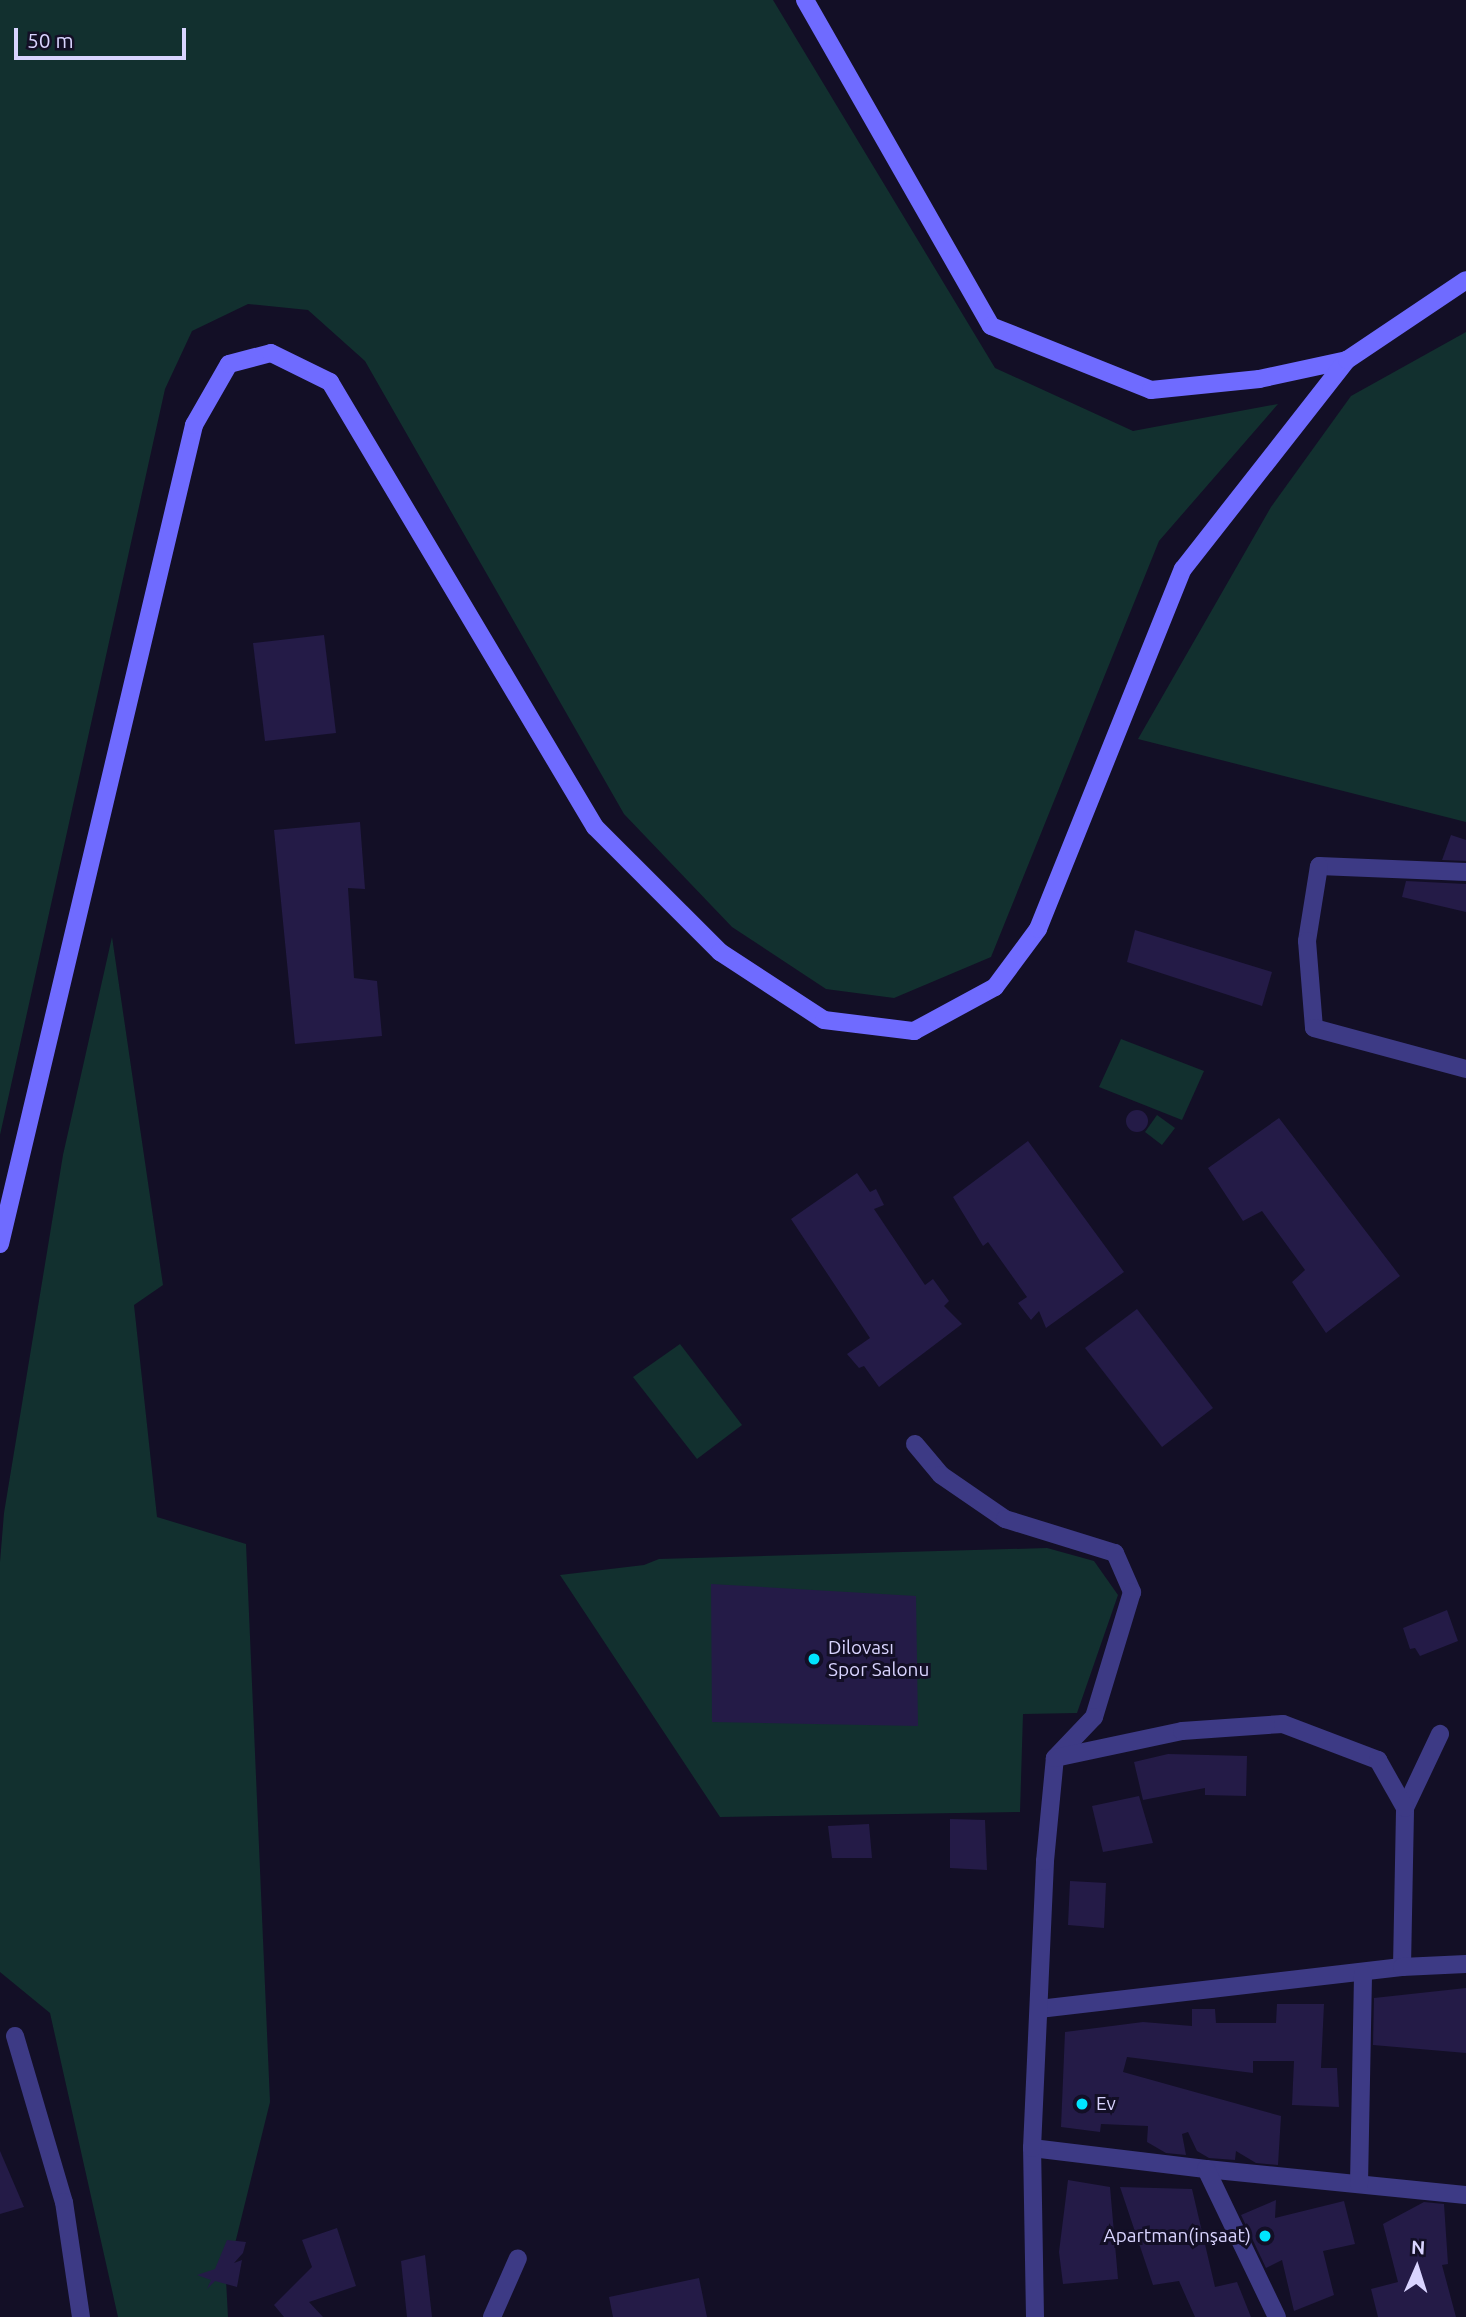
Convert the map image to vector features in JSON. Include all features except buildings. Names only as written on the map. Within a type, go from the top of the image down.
[{"type":"street","points":[[804,0],[992,326],[1151,390],[1259,379],[1348,360]]},
{"type":"street","points":[[0,1244],[194,425],[229,364],[271,353],[330,382],[595,827],[720,952],[824,1020],[914,1031],[995,987],[1038,929],[1183,569],[1348,360],[1466,280]]},
{"type":"street","points":[[1466,872],[1319,866],[1307,941],[1314,1028],[1466,1069]]},
{"type":"street","points":[[915,1444],[941,1475],[1004,1519],[1115,1553],[1132,1592],[1094,1717],[1055,1758],[1045,1861],[1032,2148],[1035,2317]]},
{"type":"street","points":[[1055,1758],[1182,1731],[1283,1724],[1378,1760],[1405,1808]]},
{"type":"street","points":[[1402,1967],[1405,1808],[1440,1734]]},
{"type":"street","points":[[1039,2008],[1363,1974],[1402,1967],[1466,1964]]},
{"type":"street","points":[[1359,2184],[1363,1974]]},
{"type":"street","points":[[15,2036],[64,2202],[81,2317]]},
{"type":"street","points":[[1032,2148],[1206,2169],[1466,2195]]},
{"type":"street","points":[[1206,2169],[1277,2317]]},
{"type":"street","points":[[492,2317],[518,2258]]},
{"type":"green space","points":[[0,0],[773,0],[995,368],[1133,431],[1278,404],[1159,541],[991,957],[894,998],[826,989],[732,927],[624,814],[365,361],[308,310],[248,304],[192,331],[165,389],[0,1135]]},
{"type":"green space","points":[[1466,332],[1466,822],[1138,739],[1271,507],[1351,396]]},
{"type":"green space","points":[[112,937],[163,1285],[134,1305],[157,1517],[246,1544],[270,2102],[226,2280],[228,2317],[118,2317],[50,2013],[0,1972],[0,1562],[4,1513],[63,1155]]},
{"type":"green space","points":[[1121,1039],[1204,1071],[1182,1120],[1099,1087]]},
{"type":"green space","points":[[1157,1115],[1175,1128],[1162,1145],[1145,1132]]},
{"type":"green space","points":[[680,1344],[742,1425],[697,1459],[633,1377]]},
{"type":"green space","points":[[1047,1548],[1094,1561],[1118,1595],[1077,1713],[1023,1714],[1020,1812],[720,1817],[560,1575],[644,1565],[659,1559]]},
{"type":"place","name":"Dilovası Spor Salonu","points":[[814,1659]]},
{"type":"place","name":"Ev","points":[[1082,2104]]},
{"type":"place","name":"Apartman(inşaat)","points":[[1265,2236]]}]
